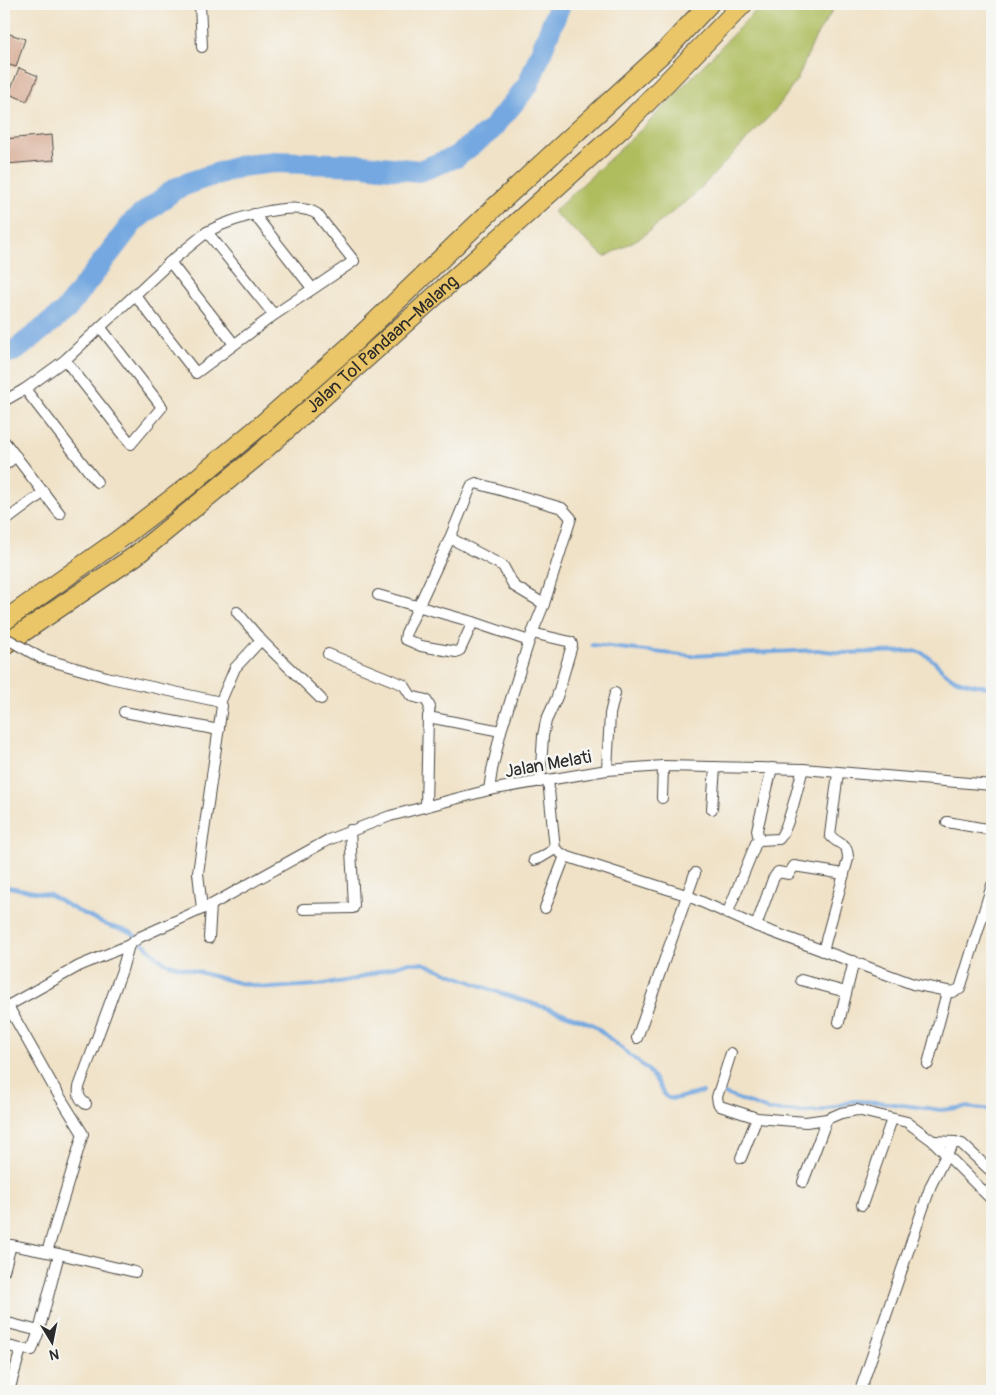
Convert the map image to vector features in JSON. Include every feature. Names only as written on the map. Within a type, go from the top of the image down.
[{"type":"highway","name":"Jalan Tol Pandaan–Malang","points":[[4,621],[117,541],[182,491],[259,426],[349,346],[496,206],[668,48],[709,4]]},
{"type":"highway","name":"Jalan Tol Pandaan–Malang","points":[[4,645],[135,556],[256,457],[621,129],[738,8]]},
{"type":"street","points":[[200,4],[202,47]]},
{"type":"street","points":[[4,401],[25,389],[64,360],[101,328],[170,262],[207,232],[219,225],[269,211],[311,210],[317,214],[354,261],[312,288],[196,373],[136,295]]},
{"type":"street","points":[[254,214],[312,288]]},
{"type":"street","points":[[207,232],[274,315]]},
{"type":"street","points":[[170,262],[234,344]]},
{"type":"street","points":[[64,360],[131,444],[162,407],[101,328]]},
{"type":"street","points":[[25,389],[97,482]]},
{"type":"street","points":[[4,441],[60,514]]},
{"type":"street","points":[[4,466],[16,456]]},
{"type":"street","points":[[473,622],[460,650],[450,652],[421,646],[405,639],[406,633],[474,483],[562,508],[571,519],[534,636],[501,731],[489,790]]},
{"type":"street","points":[[4,522],[44,492]]},
{"type":"street","points":[[450,538],[503,566],[514,586],[544,604]]},
{"type":"street","points":[[378,595],[418,608],[473,622],[534,636],[571,642],[572,645],[558,697],[546,721],[542,736],[544,781],[556,849],[565,856],[686,895],[756,926],[854,960],[913,984],[947,992],[956,992],[960,989],[991,891]]},
{"type":"street","points":[[236,612],[261,640],[321,699]]},
{"type":"street","points":[[4,637],[40,658],[110,678],[220,702]]},
{"type":"street","points":[[208,938],[206,907],[198,873],[222,710],[220,702],[234,668],[261,640]]},
{"type":"street","points":[[328,654],[404,685],[411,696],[426,700],[430,707],[428,717],[426,806]]},
{"type":"street","points":[[607,770],[610,714],[615,694]]},
{"type":"street","points":[[124,712],[219,730]]},
{"type":"street","points":[[428,717],[501,731]]},
{"type":"street","points":[[662,798],[663,766]]},
{"type":"street","name":"Jalan Melati","points":[[6,1007],[79,966],[206,907],[328,840],[350,830],[426,806],[489,790],[607,770],[663,766],[772,768],[992,785]]},
{"type":"street","points":[[712,809],[715,767]]},
{"type":"street","points":[[759,840],[757,830],[772,768]]},
{"type":"street","points":[[728,914],[756,843],[759,840],[779,839],[782,836],[803,770]]},
{"type":"street","points":[[824,951],[848,859],[846,847],[830,835],[838,773]]},
{"type":"street","points":[[947,822],[992,830]]},
{"type":"street","points":[[303,909],[353,908],[350,830]]},
{"type":"street","points":[[534,860],[556,849]]},
{"type":"street","points":[[545,908],[565,856]]},
{"type":"street","points":[[756,926],[773,879],[778,872],[789,874],[794,866],[844,874]]},
{"type":"street","points":[[637,1038],[695,872]]},
{"type":"street","points":[[86,1104],[78,1095],[79,1087],[134,941]]},
{"type":"street","points":[[839,1022],[854,960]]},
{"type":"street","points":[[801,980],[846,992]]},
{"type":"street","points":[[928,1064],[947,992]]},
{"type":"street","points":[[6,1007],[83,1134],[47,1252]]},
{"type":"street","points":[[731,1053],[717,1097],[718,1103],[724,1108],[757,1118],[806,1122],[827,1119],[841,1113],[857,1110],[906,1122],[933,1141],[992,1200]]},
{"type":"street","points":[[742,1158],[757,1118]]},
{"type":"street","points":[[803,1182],[827,1119]]},
{"type":"street","points":[[862,1205],[892,1119]]},
{"type":"street","points":[[933,1141],[962,1144],[992,1172]]},
{"type":"street","points":[[860,1391],[931,1185],[946,1155],[955,1142]]},
{"type":"street","points":[[4,1271],[7,1244],[60,1254],[135,1272]]},
{"type":"street","points":[[4,1345],[32,1350],[60,1254]]},
{"type":"street","points":[[4,1324],[39,1331]]},
{"type":"street","points":[[9,1391],[21,1349]]},
{"type":"green space","points":[[762,4],[837,4],[816,36],[797,80],[777,108],[696,193],[643,236],[605,257],[553,212],[646,125]]},
{"type":"building","points":[[4,32],[25,39],[16,67],[4,63]]},
{"type":"building","points":[[19,68],[38,76],[27,101],[9,94]]},
{"type":"building","points":[[52,135],[54,160],[6,164],[6,161],[4,161],[4,139]]},
{"type":"waterway","points":[[4,353],[16,350],[65,311],[134,221],[175,189],[241,166],[274,162],[363,165],[419,171],[456,157],[491,130],[528,85],[560,4]]},
{"type":"waterway","points":[[592,645],[691,656],[817,650],[842,653],[915,651],[926,655],[948,675],[957,680],[992,688]]},
{"type":"waterway","points":[[4,886],[50,895],[109,926],[131,932],[161,960],[169,964],[239,983],[271,988],[317,985],[352,980],[406,963],[422,963],[500,993],[592,1024],[647,1069],[668,1098],[674,1099],[703,1092]]},
{"type":"waterway","points":[[725,1094],[768,1110],[801,1112],[820,1111],[853,1101],[878,1102],[941,1110],[965,1107],[992,1110]]}]
